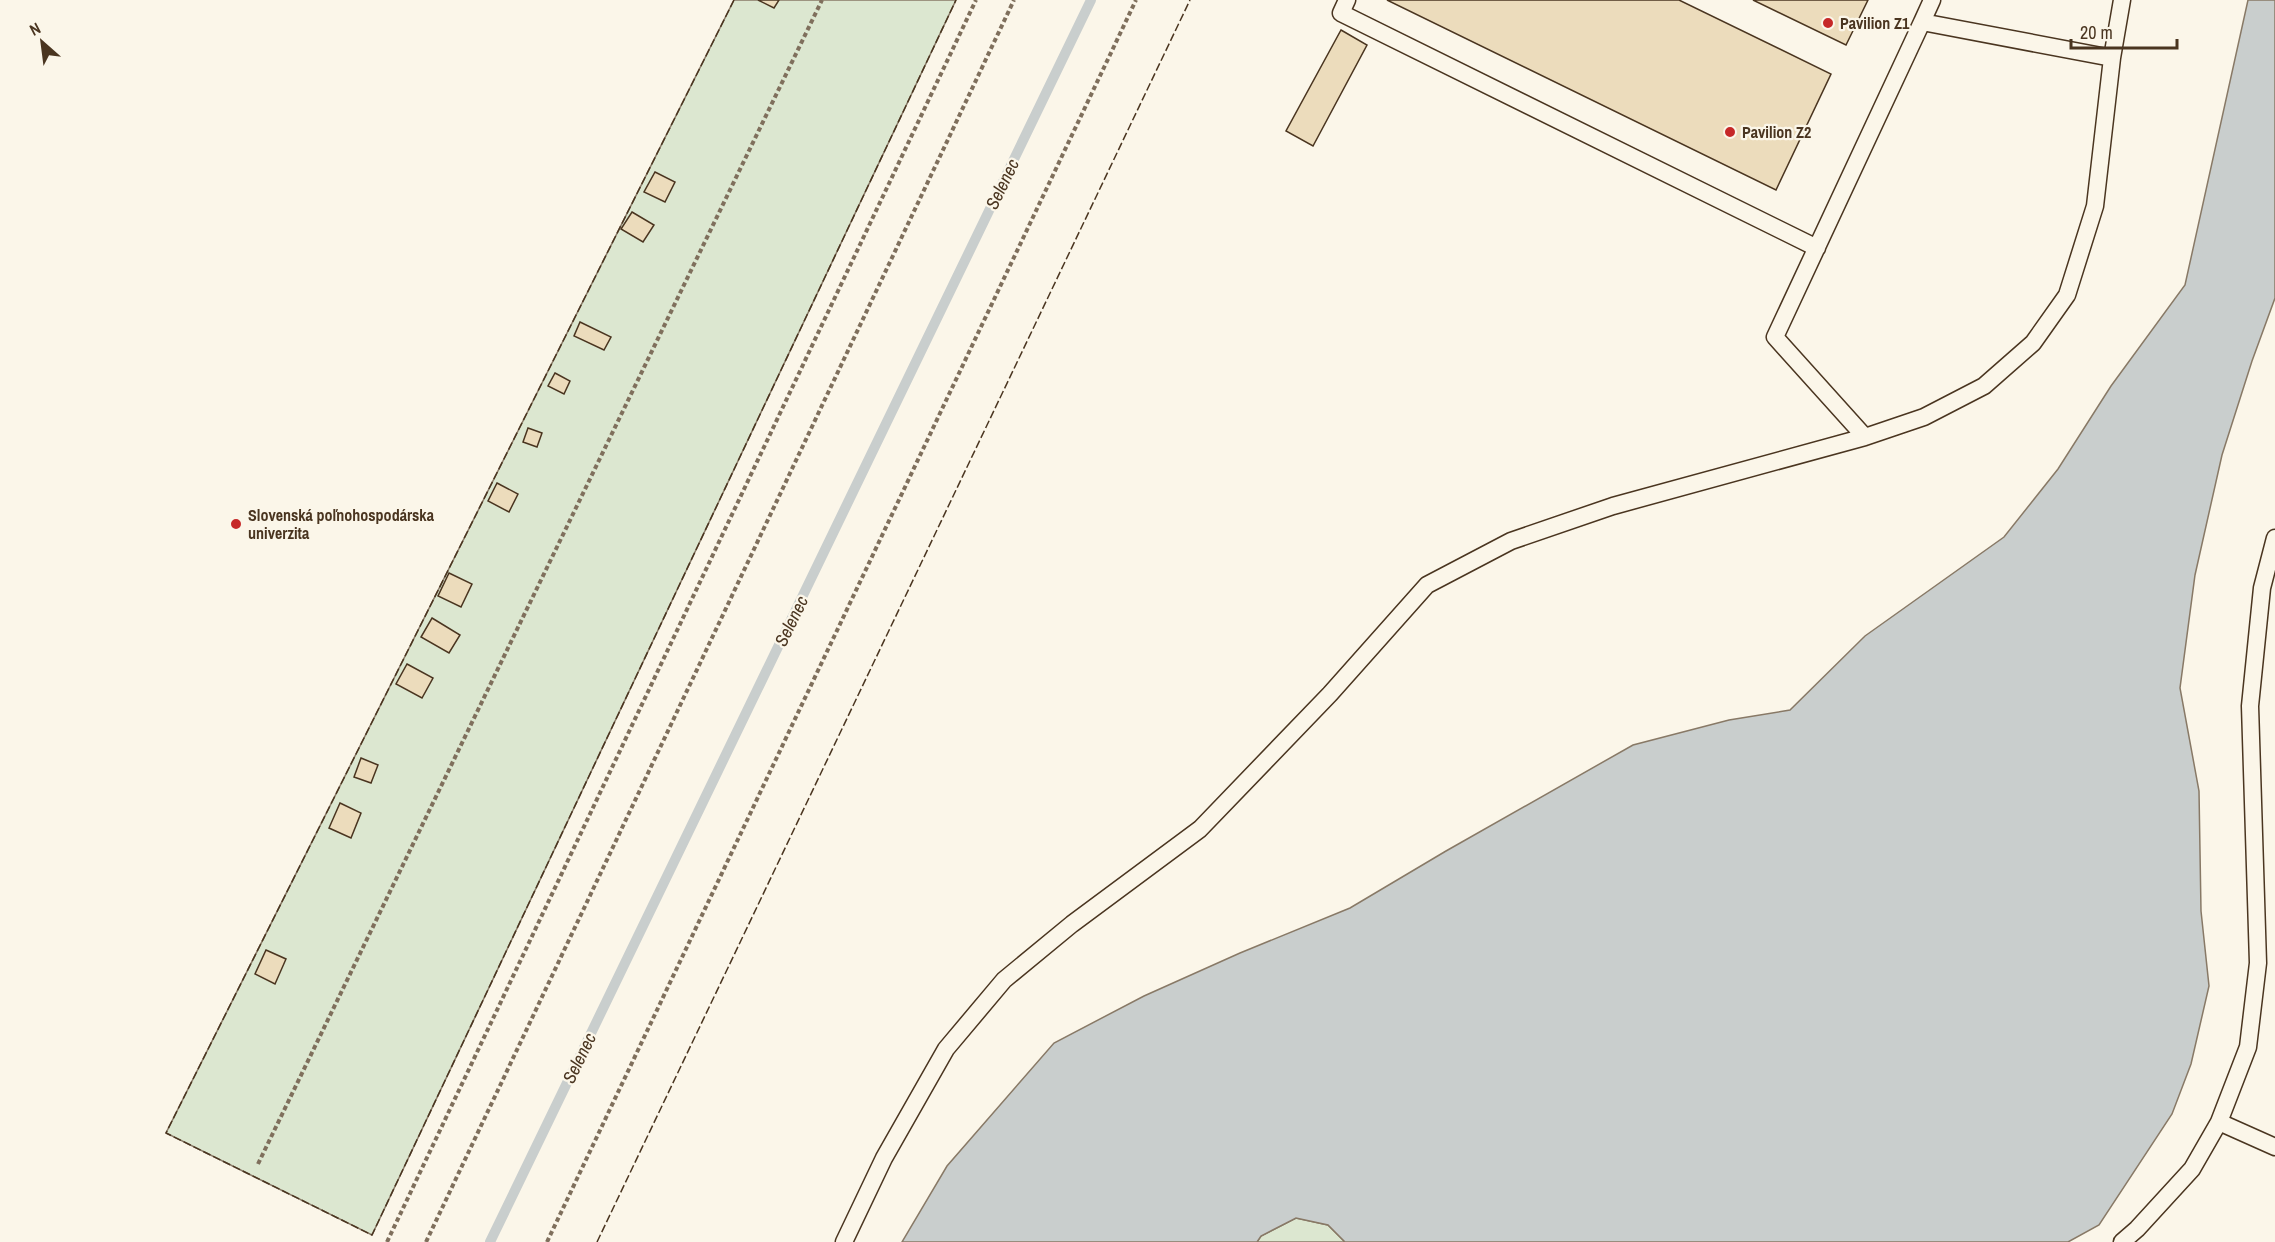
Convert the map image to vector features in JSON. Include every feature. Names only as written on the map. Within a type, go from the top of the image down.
[{"type":"lane","points":[[1347,0],[1341,13],[1817,248]]},
{"type":"lane","points":[[1865,437],[1775,337],[1932,0]]},
{"type":"lane","points":[[844,1242],[884,1158],[946,1049],[1004,980],[1072,924],[1200,829],[1330,694],[1427,585],[1511,541],[1613,506],[1865,437],[1924,417],[1984,386],[2033,343],[2067,296],[2096,206],[2112,58],[2122,0]]},
{"type":"lane","points":[[1922,22],[2112,58]]},
{"type":"lane","points":[[2122,1242],[2138,1229],[2192,1169],[2219,1122],[2248,1047],[2258,963],[2250,706],[2262,588],[2275,538]]},
{"type":"lane","points":[[2219,1122],[2275,1147]]},
{"type":"path","points":[[258,1164],[822,0]]},
{"type":"path","points":[[387,1242],[976,0]]},
{"type":"path","points":[[426,1242],[1014,0]]},
{"type":"path","points":[[547,1242],[1136,0]]},
{"type":"green space","points":[[734,0],[956,0],[372,1235],[166,1133]]},
{"type":"green space","points":[[1296,1218],[1328,1225],[1345,1242],[1257,1242],[1261,1236]]},
{"type":"shaded area","points":[[2248,0],[2275,0],[2275,298],[2222,455],[2195,575],[2180,688],[2199,791],[2201,911],[2209,986],[2191,1064],[2172,1114],[2099,1225],[2068,1242],[1345,1242],[1328,1225],[1296,1218],[1261,1236],[1257,1242],[902,1242],[947,1166],[1054,1043],[1144,996],[1240,953],[1350,908],[1633,745],[1729,720],[1790,710],[1865,636],[2004,537],[2058,469],[2111,386],[2185,285]]},
{"type":"building","points":[[758,0],[779,0],[774,8]]},
{"type":"building","name":"Pavilion Z2","points":[[1387,0],[1679,0],[1831,74],[1776,190]]},
{"type":"building","name":"Pavilion Z1","points":[[1753,0],[1868,0],[1846,45]]},
{"type":"building","points":[[1341,30],[1367,45],[1313,146],[1286,131]]},
{"type":"building","points":[[655,172],[675,182],[665,202],[644,192]]},
{"type":"building","points":[[632,212],[654,225],[643,242],[621,229]]},
{"type":"building","points":[[580,322],[611,337],[604,350],[574,336]]},
{"type":"building","points":[[555,373],[570,381],[564,394],[548,386]]},
{"type":"building","points":[[528,428],[542,433],[537,447],[523,442]]},
{"type":"building","points":[[497,483],[518,494],[509,512],[488,501]]},
{"type":"building","points":[[449,573],[472,584],[461,607],[438,596]]},
{"type":"building","points":[[432,618],[460,635],[449,653],[421,637]]},
{"type":"building","points":[[407,664],[433,678],[422,698],[396,684]]},
{"type":"building","points":[[361,758],[378,765],[371,783],[354,777]]},
{"type":"building","points":[[340,803],[361,813],[351,838],[329,828]]},
{"type":"building","points":[[266,950],[286,959],[275,984],[255,974]]},
{"type":"waterway","name":"Selenec","points":[[490,1242],[1091,0]]},
{"type":"fence","points":[[734,0],[166,1133],[372,1235],[956,0]]},
{"type":"fence","points":[[597,1242],[1190,0]]},
{"type":"place","name":"Pavilion Z1","points":[[1828,23]]},
{"type":"place","name":"Pavilion Z2","points":[[1730,132]]},
{"type":"place","name":"Slovenská poľnohospodárska univerzita","points":[[236,524]]}]
